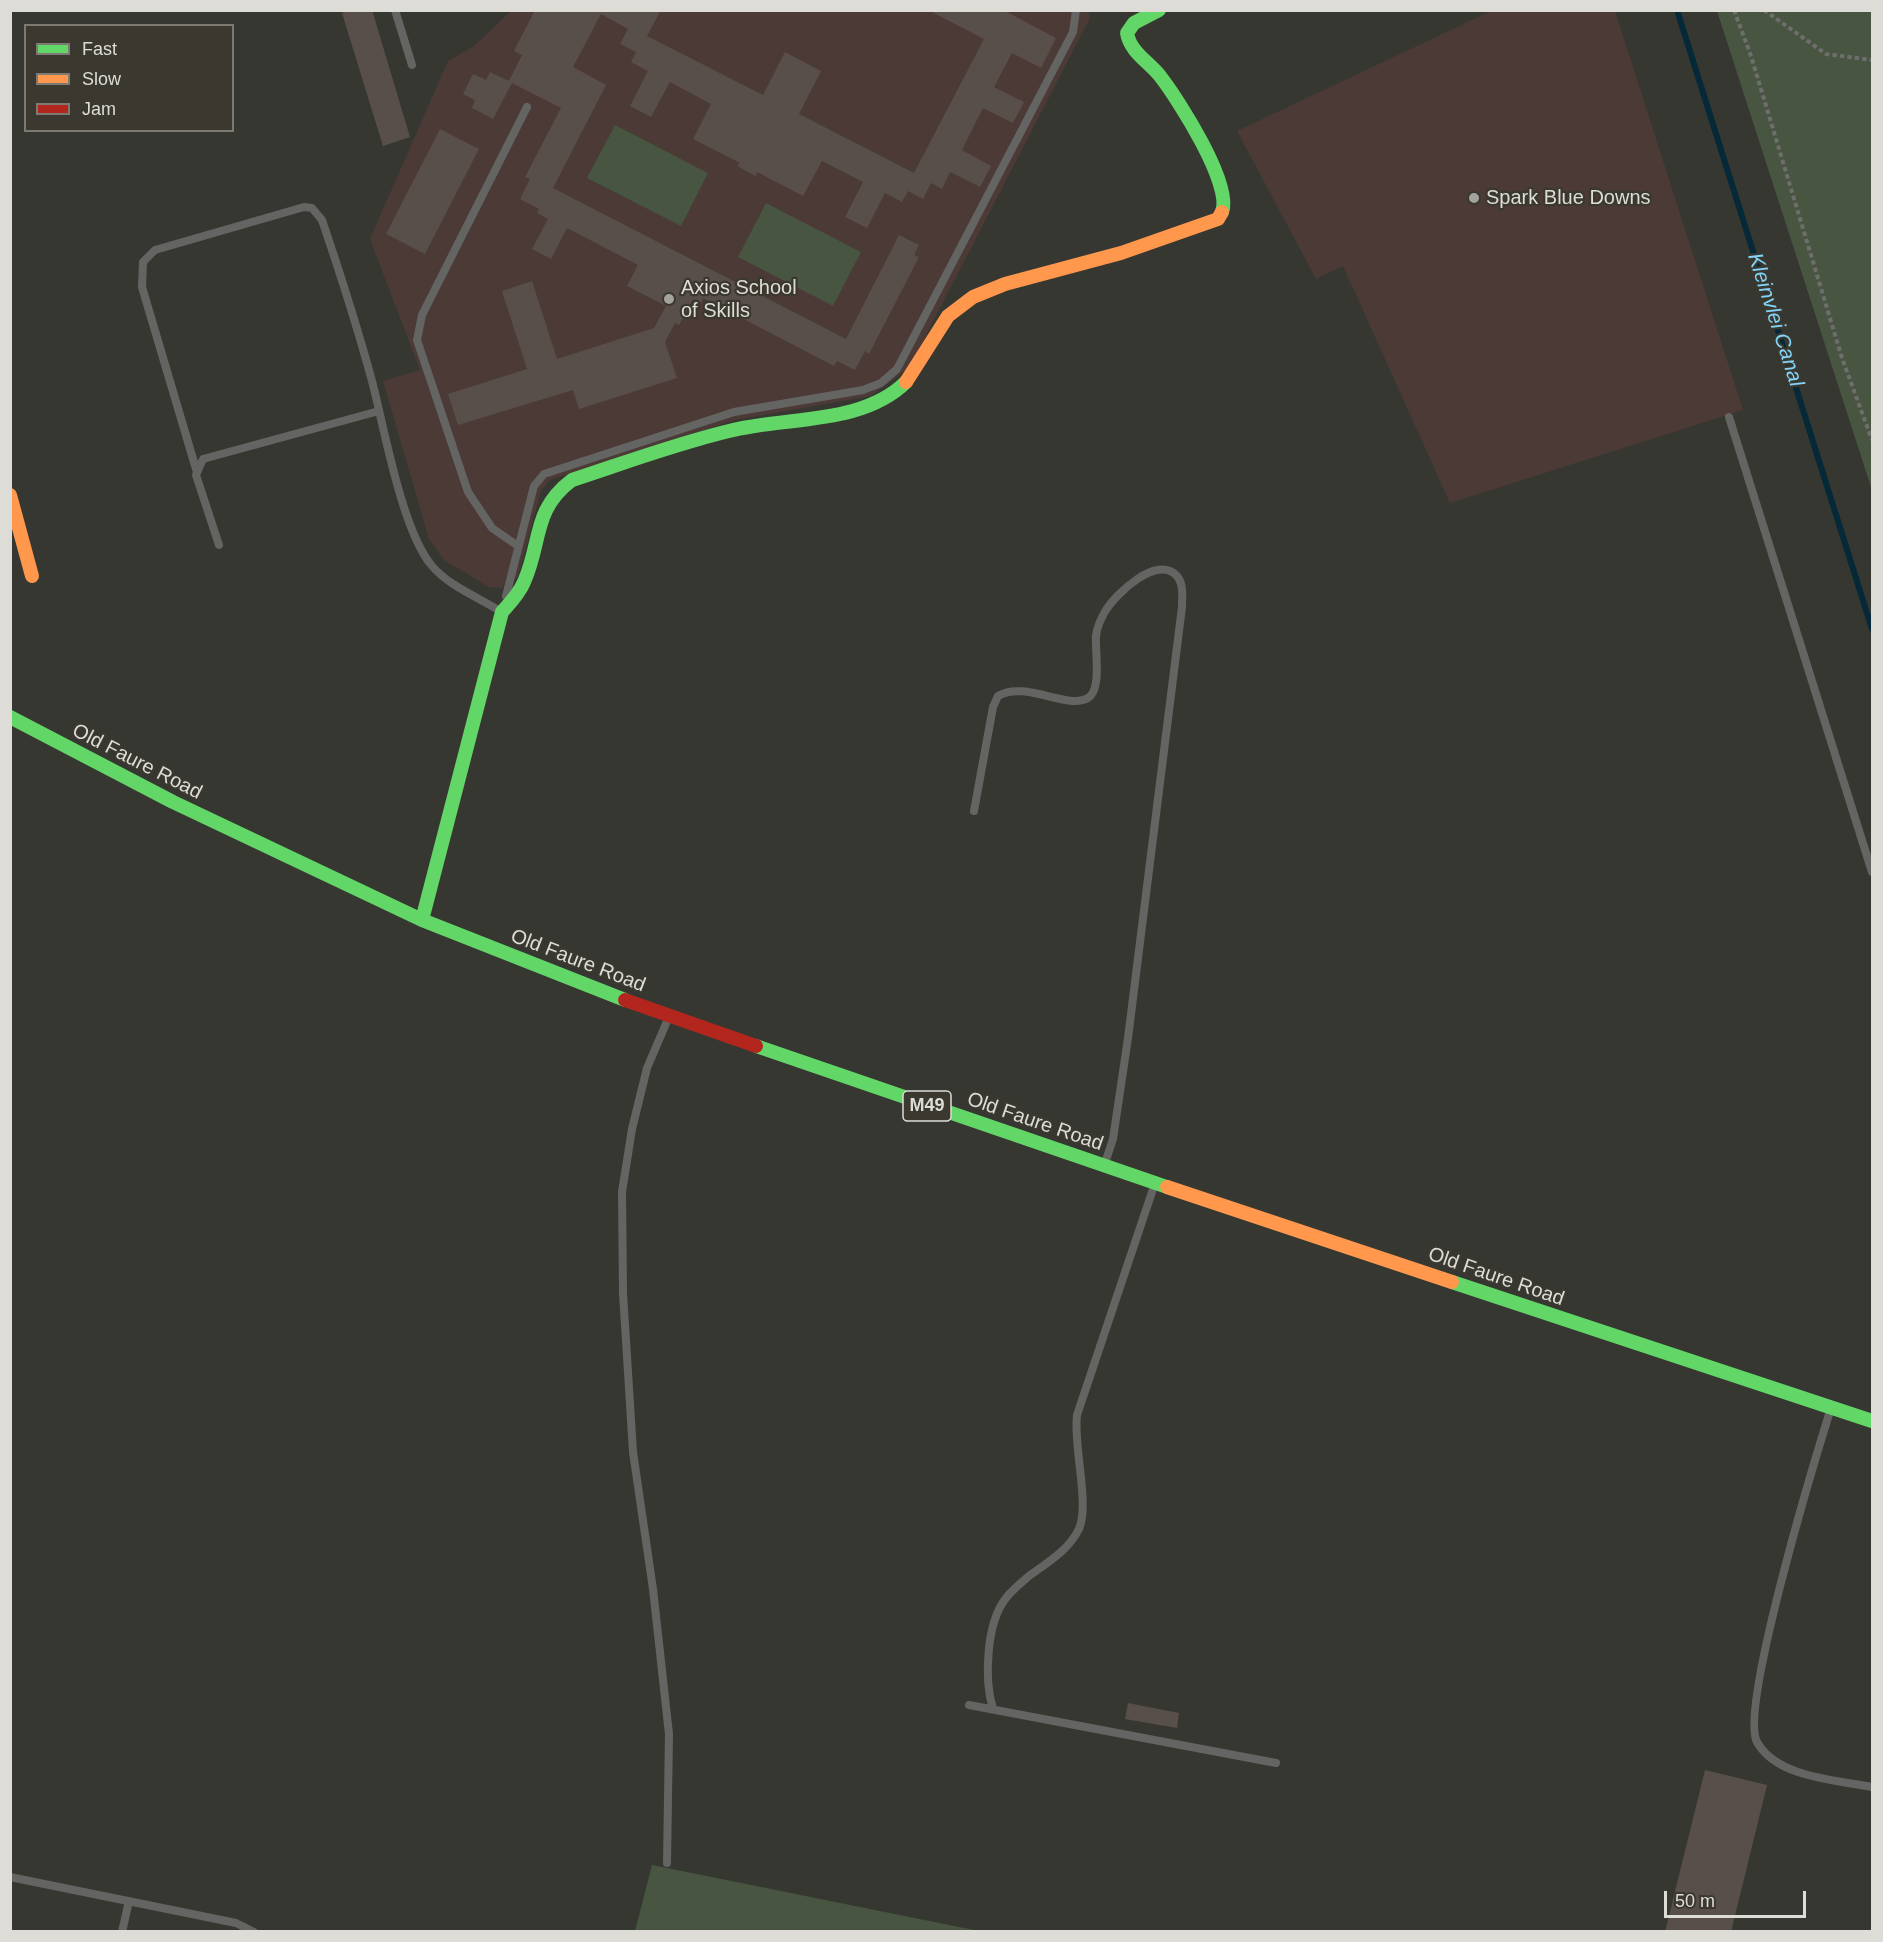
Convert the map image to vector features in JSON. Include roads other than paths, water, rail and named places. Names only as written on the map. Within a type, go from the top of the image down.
[{"type":"main road","points":[[422,920],[502,612],[526,580],[541,517],[548,499],[558,489],[572,480],[717,434],[755,425],[855,409],[880,402],[905,385],[946,320],[959,306],[969,300],[989,291],[1090,263],[1218,219],[1225,200],[1218,177],[1170,89],[1155,68],[1128,42],[1126,37],[1134,23],[1159,10]]},
{"type":"main road","points":[[10,495],[32,576]]},
{"type":"main road","name":"Old Faure Road","points":[[10,717],[152,792],[422,920],[586,987],[1104,1166],[1872,1421]]},
{"type":"lane","points":[[395,10],[412,64]]},
{"type":"lane","points":[[219,545],[197,483],[196,469],[142,287],[143,262],[155,250],[304,207],[315,210],[322,220],[353,315],[402,496],[418,540],[432,565],[449,581],[502,612],[534,486],[549,471],[734,412],[863,390],[889,377],[904,359],[1073,32],[1076,10]]},
{"type":"lane","points":[[518,546],[492,528],[468,492],[417,340],[422,315],[527,107]]},
{"type":"lane","points":[[196,469],[203,459],[379,411]]},
{"type":"lane","points":[[1730,417],[1872,872]]},
{"type":"lane","points":[[974,811],[993,707],[998,696],[1017,691],[1073,700],[1088,698],[1093,694],[1096,679],[1096,636],[1107,608],[1130,582],[1143,576],[1156,571],[1168,571],[1177,576],[1182,588],[1182,607],[1128,1038],[1113,1139],[1104,1166]]},
{"type":"lane","points":[[667,1863],[669,1734],[653,1589],[633,1452],[623,1293],[622,1191],[632,1129],[647,1068],[669,1016]]},
{"type":"lane","points":[[993,1709],[988,1688],[987,1667],[1000,1608],[1005,1598],[1058,1556],[1079,1528],[1083,1514],[1075,1433],[1077,1415],[1155,1183]]},
{"type":"lane","points":[[1831,1408],[1805,1494],[1767,1645],[1754,1707],[1753,1730],[1758,1743],[1768,1755],[1786,1766],[1814,1775],[1872,1787]]},
{"type":"lane","points":[[969,1705],[1276,1763]]},
{"type":"lane","points":[[10,1877],[236,1923],[254,1932]]},
{"type":"lane","points":[[122,1932],[129,1901]]},
{"type":"waterway","name":"Kleinvlei Canal","points":[[1677,10],[1872,629]]},
{"type":"place","name":"Spark Blue Downs","points":[[1474,198]]},
{"type":"place","name":"Axios School of Skills","points":[[669,299]]}]
